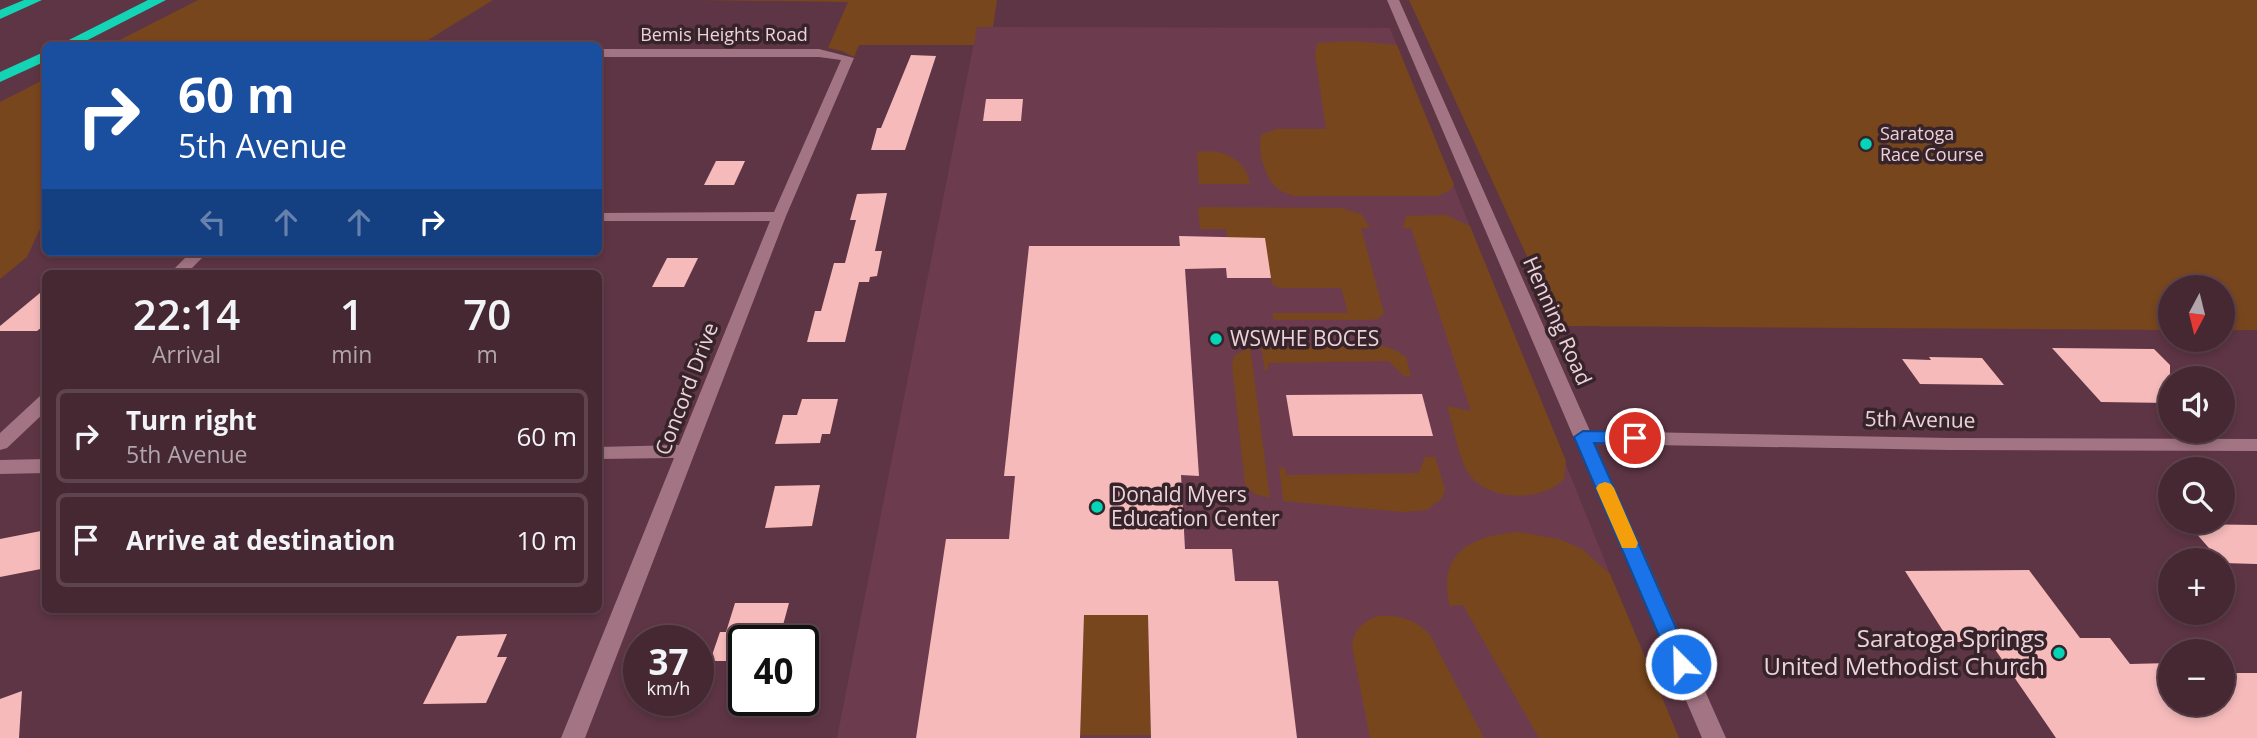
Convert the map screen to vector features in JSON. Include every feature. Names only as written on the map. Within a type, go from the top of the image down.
[{"type":"highway","points":[[0,15],[35,0]]},
{"type":"highway","points":[[72,42],[159,0]]},
{"type":"highway","points":[[0,78],[42,57]]},
{"type":"street","name":"Henning Road","points":[[1393,0],[1714,738]]},
{"type":"street","name":"Bemis Heights Road","points":[[602,53],[819,53],[848,58]]},
{"type":"street","name":"Concord Drive","points":[[573,738],[779,216],[848,58]]},
{"type":"street","points":[[602,217],[779,216]]},
{"type":"street","points":[[181,270],[196,256]]},
{"type":"street","points":[[0,444],[42,404]]},
{"type":"street","name":"5th Avenue","points":[[1583,437],[1950,444],[2257,445]]},
{"type":"street","points":[[602,453],[687,451]]},
{"type":"street","points":[[0,467],[42,466]]},
{"type":"shaded area","points":[[198,0],[493,0],[425,42],[116,42]]},
{"type":"shaded area","points":[[696,0],[997,0],[993,27],[977,27],[974,45],[859,45],[854,57],[828,48],[848,2]]},
{"type":"shaded area","name":"Saratoga Race Course","points":[[1409,0],[2257,0],[2257,330],[2235,330],[2235,275],[2158,275],[2158,330],[1559,326]]},
{"type":"shaded area","name":"WSWHE BOCES","points":[[977,27],[1390,28],[1679,738],[837,738]]},
{"type":"shaded area","points":[[1354,41],[1397,45],[1454,185],[1449,191],[1437,196],[1293,196],[1279,189],[1269,177],[1261,155],[1262,134],[1277,129],[1326,129],[1315,55],[1317,43]]},
{"type":"shaded area","points":[[42,81],[42,224],[27,257],[0,279],[0,102]]},
{"type":"shaded area","points":[[1197,152],[1215,152],[1238,161],[1248,175],[1250,184],[1199,184]]},
{"type":"shaded area","points":[[1198,207],[1341,208],[1361,214],[1370,228],[1361,228],[1384,313],[1378,319],[1369,320],[1274,320],[1272,313],[1348,313],[1341,288],[1279,288],[1272,284],[1264,238],[1227,238],[1226,229],[1200,229]]},
{"type":"shaded area","points":[[1446,215],[1470,226],[1566,461],[1564,479],[1543,492],[1516,496],[1489,490],[1469,474],[1462,460],[1447,406],[1471,411],[1411,228],[1403,228],[1406,216]]},
{"type":"shaded area","points":[[1261,346],[1382,346],[1406,357],[1411,376],[1404,376],[1389,361],[1268,363],[1268,370],[1265,370]]},
{"type":"shaded area","points":[[1250,347],[1270,498],[1254,494],[1245,484],[1232,365],[1234,356]]},
{"type":"shaded area","points":[[1425,457],[1435,457],[1445,489],[1442,498],[1427,510],[1403,512],[1283,501],[1279,467],[1285,468],[1286,475],[1419,473]]},
{"type":"shaded area","points":[[1520,532],[1562,540],[1582,549],[1610,574],[1679,738],[1539,738],[1463,605],[1450,606],[1447,587],[1448,572],[1462,550],[1487,537]]},
{"type":"shaded area","points":[[1084,615],[1148,615],[1151,735],[1080,735]]},
{"type":"shaded area","points":[[1378,616],[1406,619],[1430,635],[1484,738],[1370,738],[1352,646],[1360,627]]},
{"type":"building","points":[[911,55],[936,56],[905,150],[871,150],[877,128],[881,128]]},
{"type":"building","points":[[986,99],[1023,99],[1021,121],[983,121]]},
{"type":"building","points":[[716,161],[745,161],[734,185],[704,185]]},
{"type":"building","points":[[887,193],[875,251],[882,251],[877,276],[870,277],[869,282],[859,282],[845,342],[807,342],[815,311],[821,311],[834,263],[845,263],[856,220],[850,220],[857,194]]},
{"type":"building","name":"Donald Myers Education Center","points":[[1179,236],[1265,238],[1271,278],[1227,278],[1226,268],[1185,269],[1199,476],[1181,475],[1185,549],[1232,549],[1235,581],[1278,581],[1297,738],[1151,738],[1148,615],[1084,615],[1080,738],[916,738],[946,539],[1009,539],[1015,476],[1004,476],[1029,246],[1180,246]]},
{"type":"building","points":[[667,258],[698,258],[684,287],[652,287]]},
{"type":"building","points":[[42,291],[42,327],[37,331],[0,331],[0,326]]},
{"type":"building","points":[[2052,348],[2154,349],[2170,365],[2158,366],[2158,403],[2101,402]]},
{"type":"building","points":[[1929,357],[1982,358],[2004,385],[1920,384],[1902,359],[1931,360]]},
{"type":"building","points":[[1422,394],[1433,436],[1293,436],[1286,395]]},
{"type":"building","points":[[802,399],[838,399],[830,434],[822,434],[820,443],[775,444],[783,415],[797,415]]},
{"type":"building","points":[[820,485],[812,526],[765,528],[775,486]]},
{"type":"building","points":[[2235,525],[2257,525],[2257,564],[2235,563],[2235,548],[2209,548],[2197,534],[2235,534]]},
{"type":"building","points":[[42,531],[42,569],[0,577],[0,539]]},
{"type":"building","name":"Saratoga Springs United Methodist Church","points":[[2029,570],[2080,638],[2110,638],[2130,664],[2158,663],[2158,716],[2235,716],[2235,673],[2257,673],[2257,738],[2056,738],[1990,642],[1950,642],[1905,571]]},
{"type":"building","points":[[735,603],[789,603],[783,625],[728,625]]},
{"type":"building","points":[[728,626],[728,661],[714,661],[714,649],[720,632],[726,632]]},
{"type":"building","points":[[507,634],[497,657],[507,657],[486,703],[423,704],[457,636]]},
{"type":"building","points":[[22,691],[19,738],[0,738],[0,699]]},
{"type":"slow traffic","points":[[1605,488],[1629,543]]},
{"type":"place","name":"Saratoga Race Course","points":[[1866,144]]},
{"type":"place","name":"WSWHE BOCES","points":[[1216,339]]},
{"type":"place","name":"Donald Myers Education Center","points":[[1097,507]]},
{"type":"place","name":"Saratoga Springs United Methodist Church","points":[[2059,653]]},
{"type":"route","points":[[1635,438],[1583,437],[1681,664]]}]
